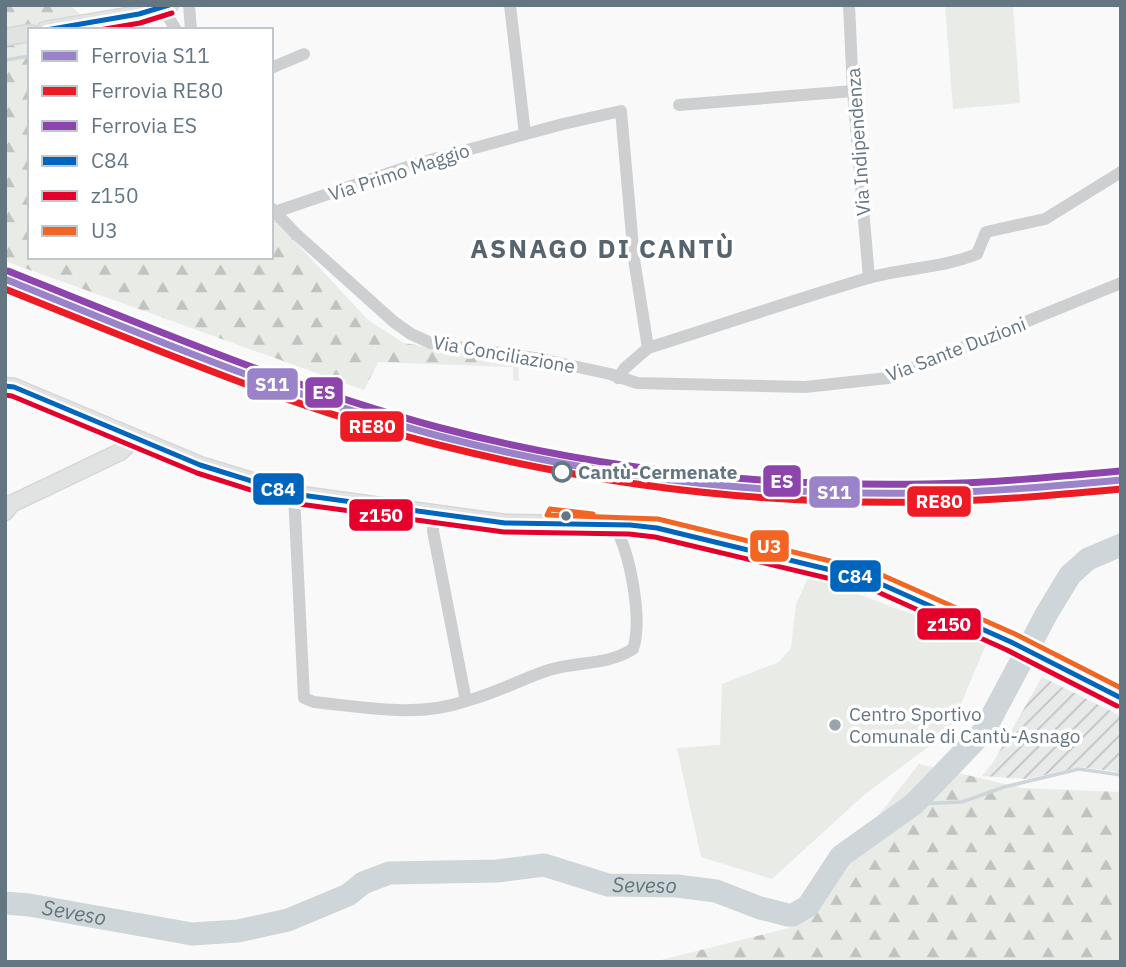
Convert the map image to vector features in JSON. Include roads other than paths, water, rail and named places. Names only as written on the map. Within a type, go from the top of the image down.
[{"type":"main road","points":[[57,28],[167,7]]},
{"type":"main road","points":[[5,37],[28,33]]},
{"type":"main road","points":[[5,386],[14,387],[200,465],[294,494],[505,523],[657,528],[872,580],[1011,642],[1121,698]]},
{"type":"main road","points":[[5,512],[11,504],[120,452],[135,438]]},
{"type":"street","points":[[189,5],[191,28]]},
{"type":"street","points":[[510,5],[524,134]]},
{"type":"street","name":"Via Indipendenza","points":[[849,5],[853,91],[869,278]]},
{"type":"street","points":[[167,7],[175,28]]},
{"type":"street","points":[[116,18],[133,28]]},
{"type":"street","points":[[273,67],[304,54]]},
{"type":"street","points":[[678,105],[853,91]]},
{"type":"street","name":"Via Primo Maggio","points":[[273,210],[419,163],[621,111],[634,259],[648,348]]},
{"type":"street","points":[[618,378],[625,368],[648,348],[869,278],[911,267],[953,263],[977,254],[986,232],[1045,219],[1121,172]]},
{"type":"street","name":"Via Conciliazione","points":[[273,210],[296,234],[411,334],[431,343],[541,359],[618,378]]},
{"type":"street","name":"Via Sante Duzioni","points":[[618,378],[637,383],[805,387],[888,377],[1121,283]]},
{"type":"street","points":[[294,494],[303,698],[314,702],[398,710],[447,708],[486,696],[550,670],[617,659],[633,649],[638,626],[628,560],[614,525]]},
{"type":"street","points":[[434,513],[433,531],[466,701]]},
{"type":"waterway","points":[[5,60],[28,56]]},
{"type":"waterway","name":"Seveso","points":[[5,903],[192,934],[238,931],[288,920],[348,895],[363,883],[389,873],[497,871],[544,865],[608,885],[677,886],[716,891],[760,908],[793,915],[808,906],[841,856],[914,804],[984,731],[1070,575],[1088,559],[1121,545]]},
{"type":"waterway","points":[[914,804],[962,802],[1004,787],[1079,769],[1121,775]]},
{"type":"rail line","name":"ES","points":[[8,271],[222,356],[331,395],[441,428],[620,465],[742,478],[864,484],[974,482],[1120,471]]},
{"type":"rail line","name":"S11","points":[[5,279],[220,365],[328,403],[439,436],[559,463],[680,481],[864,493],[974,491],[1121,480]]},
{"type":"rail line","name":"RE80","points":[[5,289],[166,354],[328,413],[439,445],[559,471],[680,490],[864,502],[974,500],[1121,489]]},
{"type":"place","name":"Cantù-Cermenate","points":[[562,472]]},
{"type":"place","name":"Centro Sportivo Comunale di Cantù-Asnago","points":[[835,725]]},
{"type":"district","name":"ASNAGO DI CANTÙ","points":[[603,249]]}]
